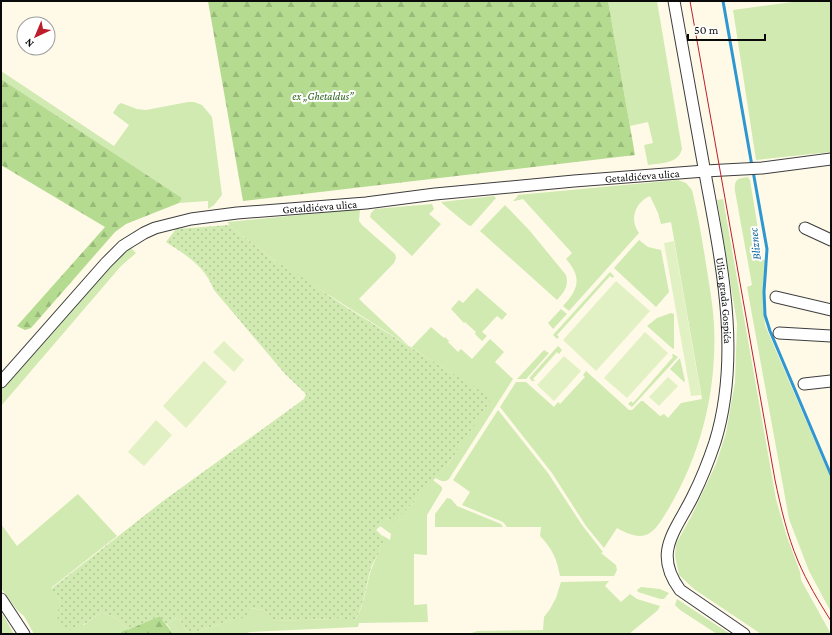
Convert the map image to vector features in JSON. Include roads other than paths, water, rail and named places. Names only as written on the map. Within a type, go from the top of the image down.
[{"type":"street","name":"Ulica grada Gospića","points":[[674,1],[705,171],[726,306],[728,364],[721,418],[707,465],[693,497],[668,543],[668,571],[673,582],[680,590],[744,634]]},
{"type":"street","name":"Getaldićeva ulica","points":[[1,382],[106,263],[131,240],[155,228],[191,219],[237,213],[366,203],[435,194],[574,181],[762,168],[831,159]]},
{"type":"street","points":[[805,228],[831,240]]},
{"type":"street","points":[[776,297],[831,310]]},
{"type":"street","points":[[779,333],[831,336]]},
{"type":"street","points":[[804,384],[831,381]]},
{"type":"street","points":[[1,599],[24,634]]},
{"type":"waterway","name":"Bliznec","points":[[723,1],[752,166]]},
{"type":"waterway","name":"Bliznec","points":[[753,171],[767,249],[764,292],[765,315],[770,331],[831,475]]},
{"type":"tram line","points":[[690,1],[775,480],[787,531],[794,551],[805,577],[831,621]]},
{"type":"park label","name":"ex „Ghetaldus”","points":[[323,96]]}]
